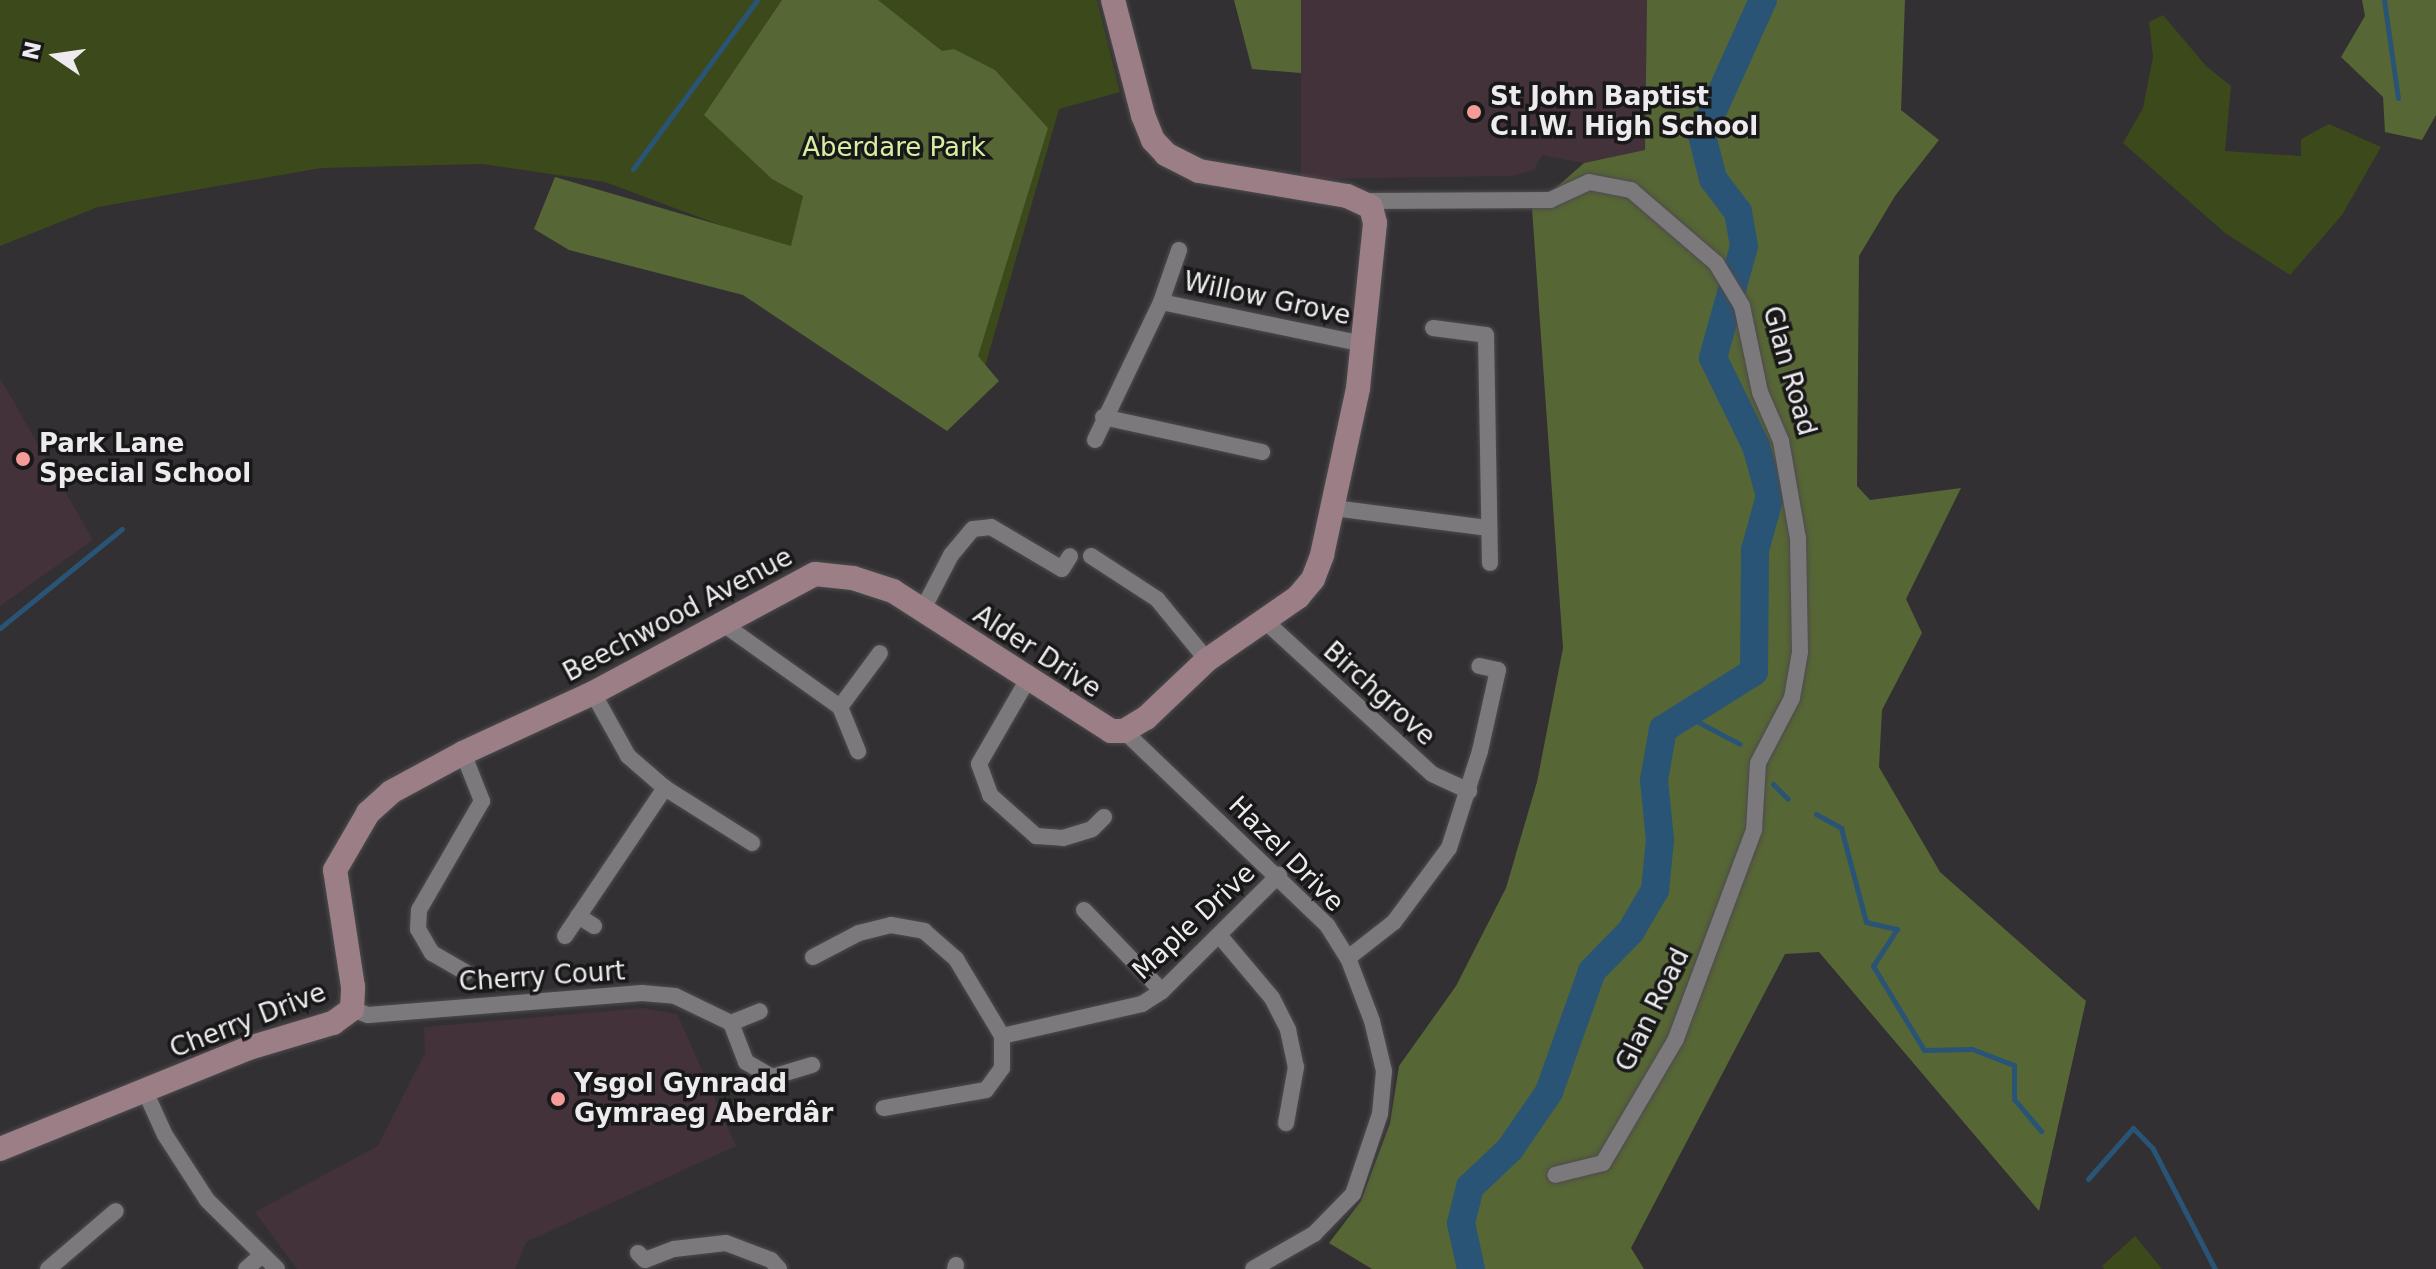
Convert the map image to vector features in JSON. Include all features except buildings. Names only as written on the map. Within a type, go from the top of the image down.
[{"type":"street","name":"Glan Road","points":[[1113,0],[1143,115],[1153,140],[1166,154],[1199,171],[1367,201],[1550,200],[1589,182],[1631,190],[1716,263],[1742,306],[1760,392],[1781,441],[1798,538],[1800,652],[1792,698],[1758,763],[1754,830],[1676,1039],[1603,1163],[1555,1175]]},
{"type":"street","points":[[1124,731],[1146,718],[1207,660],[1265,621],[1313,579],[1334,508],[1364,344],[1375,223],[1367,201]]},
{"type":"street","name":"Willow Grove","points":[[1095,440],[1103,417],[1161,302],[1179,250]]},
{"type":"street","name":"Willow Grove","points":[[1161,302],[1364,344]]},
{"type":"street","points":[[1433,328],[1486,335],[1490,563]]},
{"type":"street","points":[[1103,417],[1262,452]]},
{"type":"street","points":[[1334,508],[1489,528]]},
{"type":"street","points":[[922,611],[951,555],[973,529],[991,527],[1062,569],[1070,556]]},
{"type":"street","points":[[1091,556],[1157,599],[1207,660]]},
{"type":"street","name":"Beechwood Avenue","points":[[463,753],[593,693],[719,621],[815,574],[853,578],[893,591],[922,611]]},
{"type":"street","name":"Alder Drive","points":[[922,611],[1099,726],[1124,731]]},
{"type":"street","points":[[719,621],[840,707],[858,751]]},
{"type":"street","name":"Birchgrove","points":[[1265,621],[1432,774],[1469,791]]},
{"type":"street","points":[[840,707],[880,653]]},
{"type":"street","points":[[1348,958],[1394,922],[1449,848],[1469,791],[1498,670],[1479,666]]},
{"type":"street","points":[[1028,679],[979,764],[990,795],[1036,836],[1063,838],[1092,829],[1104,817]]},
{"type":"street","points":[[593,693],[628,756],[665,788],[752,843]]},
{"type":"street","name":"Hazel Drive","points":[[1124,731],[1279,875],[1327,925],[1348,958],[1384,1071],[1370,1152],[1353,1194],[1314,1234],[1253,1269]]},
{"type":"street","points":[[463,753],[482,801],[419,910],[418,929],[422,942],[446,971],[466,973]]},
{"type":"street","name":"Cherry Drive","points":[[0,1149],[249,1048],[333,1023],[352,1009],[353,987],[336,899],[335,870],[368,813],[391,792],[463,753]]},
{"type":"street","points":[[565,936],[665,788]]},
{"type":"street","name":"Maple Drive","points":[[1002,1036],[1114,1013],[1162,991],[1279,875]]},
{"type":"street","points":[[1084,910],[1162,991]]},
{"type":"street","points":[[578,916],[594,926]]},
{"type":"street","points":[[813,957],[870,930],[891,925],[924,931],[956,959],[1002,1036],[1002,1068],[986,1090],[884,1108]]},
{"type":"street","points":[[1219,935],[1272,998],[1288,1030],[1296,1067],[1286,1123]]},
{"type":"street","name":"Cherry Court","points":[[352,1009],[368,1015],[642,993],[675,996],[731,1023]]},
{"type":"street","points":[[760,1011],[731,1023],[746,1062],[772,1077],[812,1065]]},
{"type":"street","points":[[145,1091],[165,1135],[207,1200],[277,1269]]},
{"type":"street","points":[[48,1269],[116,1211]]},
{"type":"street","points":[[638,1253],[645,1260],[674,1249],[726,1243],[771,1260],[779,1269]]},
{"type":"street","points":[[246,1269],[261,1256]]},
{"type":"shaded area","name":"St John Baptist C.I.W. High School","points":[[1301,0],[1647,0],[1645,150],[1584,163],[1542,155],[1534,170],[1511,176],[1301,179]]},
{"type":"shaded area","name":"Park Lane Special School","points":[[0,378],[93,540],[0,606]]},
{"type":"shaded area","name":"Ysgol Gynradd Gymraeg Aberdâr","points":[[643,1008],[677,1014],[736,1146],[526,1242],[515,1269],[297,1269],[255,1212],[378,1146],[425,1053],[424,1027]]},
{"type":"green space","name":"Aberdare Park","points":[[0,0],[1097,0],[1120,92],[1059,109],[984,370],[752,237],[605,182],[482,164],[321,168],[98,207],[0,246]]},
{"type":"green space","points":[[782,0],[878,0],[942,51],[954,49],[995,70],[1048,128],[978,356],[999,381],[947,431],[743,295],[569,250],[534,229],[555,177],[791,246],[803,196],[772,179],[704,115]]},
{"type":"green space","points":[[1234,0],[1301,0],[1301,73],[1252,69]]},
{"type":"green space","points":[[1647,0],[1905,0],[1901,110],[1939,140],[1895,196],[1859,256],[1857,486],[1870,500],[1961,488],[1906,599],[1922,633],[1882,710],[1879,767],[1940,872],[2086,1001],[2039,1211],[1819,952],[1785,954],[1631,1248],[1644,1269],[1372,1269],[1329,1243],[1361,1201],[1390,1123],[1399,1066],[1456,986],[1506,888],[1537,782],[1563,648],[1532,209],[1584,163],[1645,150]]},
{"type":"green space","points":[[2362,0],[2436,0],[2436,115],[2422,140],[2385,132],[2383,97],[2341,57],[2365,16]]},
{"type":"green space","points":[[2163,15],[2206,66],[2231,86],[2225,151],[2301,156],[2301,139],[2329,124],[2381,147],[2342,215],[2290,275],[2225,233],[2123,143],[2143,108],[2153,57],[2149,22]]},
{"type":"green space","points":[[2135,1236],[2162,1269],[2104,1269],[2102,1266]]},
{"type":"waterway","points":[[633,169],[757,0]]},
{"type":"waterway","points":[[1471,1269],[1461,1223],[1470,1187],[1510,1149],[1549,1092],[1592,971],[1631,931],[1655,890],[1660,840],[1654,780],[1663,729],[1754,672],[1755,550],[1770,496],[1756,446],[1713,358],[1744,246],[1738,212],[1713,179],[1702,135],[1763,0]]},
{"type":"waterway","points":[[2384,0],[2398,98]]},
{"type":"waterway","points":[[0,628],[122,529]]},
{"type":"waterway","points":[[1683,714],[1740,744]]},
{"type":"waterway","points":[[1773,784],[1788,799]]},
{"type":"waterway","points":[[1816,814],[1841,828],[1866,922],[1897,929],[1873,966],[1924,1050],[1972,1049],[2014,1065],[2014,1099],[2041,1131]]},
{"type":"waterway","points":[[2088,1179],[2133,1128],[2153,1149],[2215,1269]]},
{"type":"place","name":"St John Baptist C.I.W. High School","points":[[1474,112]]},
{"type":"place","name":"Park Lane Special School","points":[[23,459]]},
{"type":"place","name":"Ysgol Gynradd Gymraeg Aberdâr","points":[[558,1099]]}]
